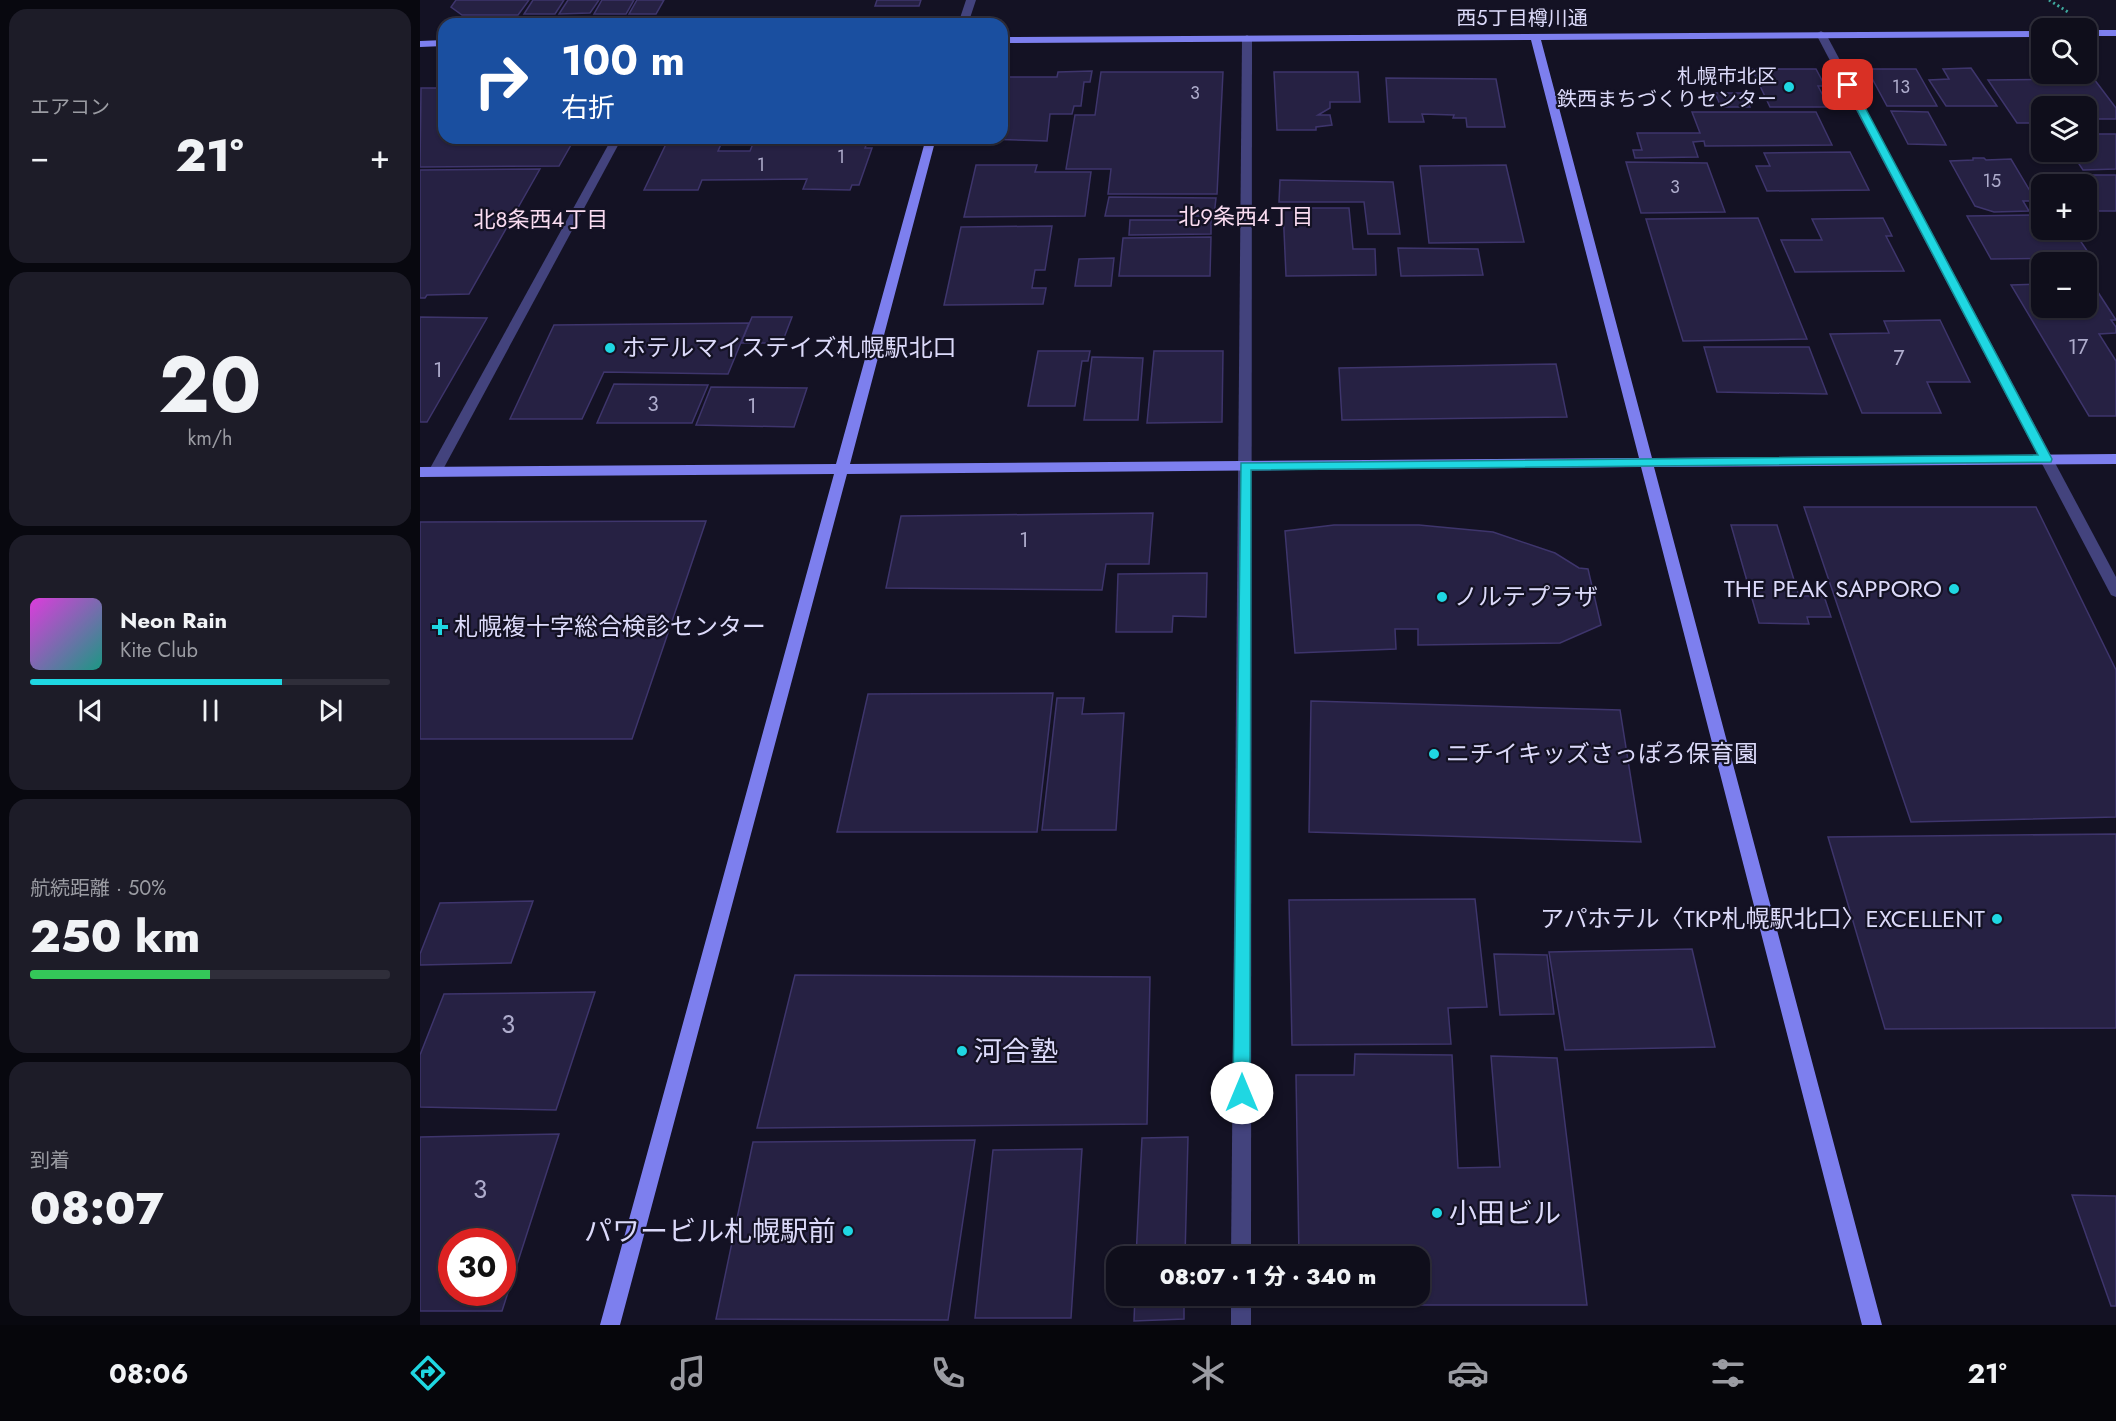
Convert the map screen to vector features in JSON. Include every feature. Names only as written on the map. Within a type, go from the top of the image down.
[{"type":"street","points":[[965,18],[971,0]]},
{"type":"street","name":"西5丁目樽川通","points":[[1008,40],[2031,33]]},
{"type":"street","points":[[2112,33],[2116,43]]},
{"type":"street","points":[[1821,34],[2116,591]]},
{"type":"street","points":[[1535,36],[1872,1325]]},
{"type":"street","points":[[1241,1246],[1247,38]]},
{"type":"street","points":[[420,44],[438,43]]},
{"type":"street","points":[[435,472],[614,144]]},
{"type":"street","points":[[610,1325],[929,144]]},
{"type":"street","points":[[420,472],[2116,459]]},
{"type":"street","points":[[1241,1306],[1241,1325]]},
{"type":"path","points":[[2049,0],[2075,16]]},
{"type":"building","points":[[456,0],[529,0],[518,15],[462,15],[451,7]]},
{"type":"building","points":[[533,0],[564,0],[555,14],[524,14]]},
{"type":"building","points":[[568,0],[599,0],[590,13],[559,14]]},
{"type":"building","points":[[602,0],[634,0],[626,14],[594,14]]},
{"type":"building","points":[[637,0],[664,0],[656,14],[629,14]]},
{"type":"building","points":[[877,0],[921,0],[919,6],[875,6]]},
{"type":"building","points":[[1971,68],[1997,106],[1946,106],[1929,80],[1949,79],[1943,69]]},
{"type":"building","points":[[1752,69],[1816,69],[1825,86],[1818,86],[1829,107],[1770,107]]},
{"type":"building","points":[[1867,69],[1916,69],[1937,106],[1887,106]]},
{"type":"building","points":[[1092,71],[1090,82],[1084,82],[1081,106],[1074,106],[1072,114],[1050,114],[1047,141],[1008,140],[1008,77],[1057,77],[1058,72]]},
{"type":"building","points":[[1101,72],[1223,72],[1217,194],[1108,194],[1111,169],[1066,169],[1075,115],[1095,115]]},
{"type":"building","points":[[1274,72],[1358,72],[1360,102],[1330,102],[1330,108],[1318,115],[1330,115],[1332,125],[1316,127],[1316,130],[1277,130]]},
{"type":"building","points":[[1386,78],[1496,79],[1505,127],[1467,127],[1466,118],[1453,118],[1454,115],[1422,114],[1424,122],[1389,122]]},
{"type":"building","points":[[1988,80],[2031,80],[2031,84],[2097,83],[2116,108],[2116,119],[2097,119],[2097,96],[2031,96],[2031,123],[2017,123]]},
{"type":"building","points":[[421,88],[438,88],[438,144],[572,144],[559,166],[420,167]]},
{"type":"building","points":[[1715,93],[1744,93],[1750,107],[1721,107]]},
{"type":"building","points":[[1891,111],[1928,112],[1946,145],[1908,144]]},
{"type":"building","points":[[1692,112],[1816,112],[1832,145],[1705,146],[1704,141],[1693,142],[1698,157],[1635,158],[1633,150],[1642,150],[1637,133],[1700,133]]},
{"type":"building","points":[[2097,134],[2116,134],[2116,169],[2083,170],[2078,162],[2097,162]]},
{"type":"building","points":[[666,144],[721,144],[718,151],[750,151],[753,144],[867,144],[865,148],[872,148],[859,185],[852,185],[850,190],[803,189],[807,179],[702,180],[698,190],[644,190]]},
{"type":"building","points":[[1850,152],[1869,190],[1767,191],[1756,166],[1770,166],[1764,153]]},
{"type":"building","points":[[1973,158],[2011,159],[2031,193],[2031,201],[2023,201],[2029,211],[1994,212],[1975,206],[1950,161],[1973,160]]},
{"type":"building","points":[[1626,162],[1707,163],[1725,212],[1641,213]]},
{"type":"building","points":[[976,165],[1037,165],[1035,172],[1091,172],[1085,216],[964,217]]},
{"type":"building","points":[[1506,165],[1524,242],[1429,243],[1420,166]]},
{"type":"building","points":[[540,169],[469,294],[427,295],[425,298],[420,298],[420,170]]},
{"type":"building","points":[[2097,175],[2116,175],[2116,211],[2097,211]]},
{"type":"building","points":[[1280,180],[1393,182],[1400,234],[1368,234],[1364,202],[1279,202]]},
{"type":"building","points":[[1109,197],[1216,198],[1214,216],[1105,216]]},
{"type":"building","points":[[1283,208],[1349,208],[1353,249],[1375,249],[1376,275],[1286,276]]},
{"type":"building","points":[[2031,215],[2031,240],[2080,240],[2088,252],[2031,252],[2031,259],[1991,259],[1967,216]]},
{"type":"building","points":[[1758,218],[1807,339],[1683,341],[1646,219]]},
{"type":"building","points":[[1883,218],[1892,236],[1886,236],[1904,271],[1795,272],[1781,240],[1822,240],[1812,219]]},
{"type":"building","points":[[1130,220],[1211,220],[1211,234],[1129,235]]},
{"type":"building","points":[[1052,226],[1045,270],[1035,270],[1032,288],[1046,288],[1043,304],[944,305],[961,227]]},
{"type":"building","points":[[1211,237],[1210,276],[1119,276],[1123,238]]},
{"type":"building","points":[[1398,248],[1478,249],[1483,275],[1401,276]]},
{"type":"building","points":[[1114,258],[1111,286],[1075,286],[1079,259]]},
{"type":"building","points":[[2031,284],[2031,318],[2097,318],[2097,291],[2116,320],[2111,320],[2116,327],[2116,333],[2099,334],[2116,361],[2116,416],[2089,416],[2011,285]]},
{"type":"building","points":[[420,317],[487,318],[427,422],[420,422]]},
{"type":"building","points":[[752,317],[792,317],[782,343],[741,343]]},
{"type":"building","points":[[1940,320],[1970,382],[1927,382],[1941,413],[1862,413],[1830,334],[1889,333],[1884,321]]},
{"type":"building","points":[[749,323],[728,374],[604,372],[582,419],[510,419],[554,325]]},
{"type":"building","points":[[1704,347],[1809,347],[1827,394],[1717,392]]},
{"type":"building","points":[[1038,351],[1090,351],[1088,361],[1082,361],[1075,406],[1028,406]]},
{"type":"building","points":[[1154,351],[1223,351],[1222,422],[1147,423]]},
{"type":"building","points":[[1092,357],[1143,358],[1138,420],[1084,420]]},
{"type":"building","points":[[1556,364],[1567,417],[1342,420],[1339,368]]},
{"type":"building","points":[[614,384],[708,385],[692,423],[597,423]]},
{"type":"building","points":[[711,387],[807,388],[794,427],[696,425]]},
{"type":"building","name":"THE PEAK SAPPORO","points":[[1804,507],[2036,507],[2116,670],[2116,817],[1911,822]]},
{"type":"building","points":[[1153,513],[1149,564],[1106,564],[1102,590],[886,588],[901,516]]},
{"type":"building","points":[[706,521],[632,739],[420,739],[420,522]]},
{"type":"building","name":"ノルテプラザ","points":[[1334,525],[1419,525],[1493,532],[1555,553],[1579,568],[1588,569],[1601,625],[1560,643],[1418,645],[1418,629],[1395,629],[1396,649],[1295,653],[1285,531]]},
{"type":"building","points":[[1731,525],[1777,525],[1799,596],[1824,596],[1831,617],[1807,617],[1809,624],[1759,623]]},
{"type":"building","points":[[1207,573],[1206,617],[1173,616],[1172,632],[1116,632],[1118,574]]},
{"type":"building","points":[[1053,693],[1037,832],[837,832],[868,694]]},
{"type":"building","points":[[1057,698],[1084,698],[1082,714],[1124,713],[1116,830],[1042,830]]},
{"type":"building","points":[[1311,701],[1620,710],[1641,842],[1309,832]]},
{"type":"building","points":[[2116,834],[2116,1028],[1885,1029],[1828,837]]},
{"type":"building","points":[[1475,899],[1487,1007],[1448,1008],[1451,1044],[1292,1045],[1289,900]]},
{"type":"building","points":[[533,901],[511,963],[420,965],[420,954],[440,903]]},
{"type":"building","points":[[1692,949],[1715,1047],[1565,1050],[1549,952]]},
{"type":"building","points":[[1494,954],[1547,955],[1554,1014],[1500,1015]]},
{"type":"building","points":[[795,975],[1150,977],[1147,1124],[757,1128]]},
{"type":"building","points":[[595,992],[556,1110],[420,1107],[420,1055],[444,994]]},
{"type":"building","name":"小田ビル","points":[[1355,1054],[1452,1055],[1458,1168],[1500,1167],[1491,1056],[1557,1058],[1587,1305],[1430,1305],[1430,1246],[1299,1246],[1296,1075],[1354,1075]]},
{"type":"building","points":[[559,1134],[516,1268],[516,1228],[438,1228],[438,1306],[504,1306],[502,1311],[420,1311],[420,1137]]},
{"type":"building","points":[[1188,1137],[1185,1246],[1137,1246],[1142,1138]]},
{"type":"building","name":"パワービル札幌駅前","points":[[975,1140],[948,1320],[716,1319],[753,1142]]},
{"type":"building","points":[[1082,1149],[1071,1318],[975,1318],[993,1150]]},
{"type":"building","points":[[2072,1195],[2116,1196],[2116,1306],[2111,1306]]},
{"type":"building","points":[[1135,1306],[1184,1306],[1184,1319],[1134,1321]]},
{"type":"place","name":"札幌市北区 鉄西まちづくりセンター","points":[[1789,87]]},
{"type":"place","name":"ホテルマイステイズ札幌駅北口","points":[[610,348]]},
{"type":"place","name":"THE PEAK SAPPORO","points":[[1954,589]]},
{"type":"place","name":"ノルテプラザ","points":[[1442,597]]},
{"type":"place","name":"札幌複十字総合検診センター","points":[[440,627]]},
{"type":"place","name":"ニチイキッズさっぽろ保育園","points":[[1434,754]]},
{"type":"place","name":"アパホテル〈TKP札幌駅北口〉EXCELLENT","points":[[1997,919]]},
{"type":"place","name":"河合塾","points":[[962,1051]]},
{"type":"place","name":"小田ビル","points":[[1437,1213]]},
{"type":"place","name":"パワービル札幌駅前","points":[[848,1231]]},
{"type":"district","name":"北9条西4丁目","points":[[1246,216]]},
{"type":"district","name":"北8条西4丁目","points":[[541,219]]},
{"type":"route","points":[[1242,1093],[1245,466],[2046,459],[1848,85]]}]
